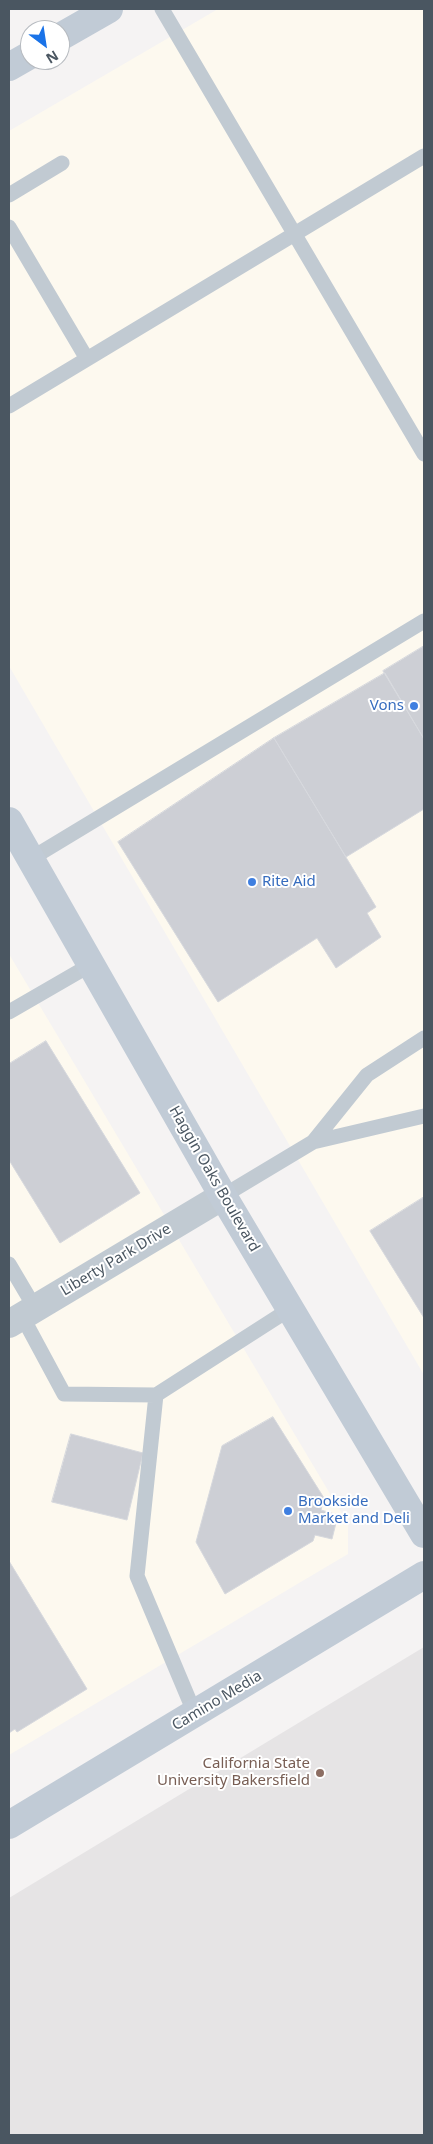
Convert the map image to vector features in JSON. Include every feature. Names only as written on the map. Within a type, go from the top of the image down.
[{"type":"street","points":[[70,31],[109,9]]},
{"type":"street","points":[[9,67],[20,61]]},
{"type":"street","name":"Haggin Oaks Boulevard","points":[[9,820],[223,1196],[424,1534]]},
{"type":"street","name":"Liberty Park Drive","points":[[22,1316],[223,1196]]},
{"type":"street","name":"Camino Media","points":[[9,1825],[424,1575]]},
{"type":"lane","points":[[162,9],[424,454]]},
{"type":"lane","points":[[9,406],[424,156]]},
{"type":"lane","points":[[9,195],[62,163]]},
{"type":"lane","points":[[9,227],[87,359]]},
{"type":"lane","points":[[32,858],[424,620]]},
{"type":"lane","points":[[9,1012],[92,964]]},
{"type":"lane","points":[[313,1142],[367,1075],[424,1038]]},
{"type":"lane","points":[[223,1196],[313,1142],[424,1116]]},
{"type":"lane","points":[[9,1264],[22,1316],[64,1394],[156,1395],[290,1309]]},
{"type":"lane","points":[[156,1395],[137,1576],[195,1714]]},
{"type":"shaded area","points":[[218,9],[424,9],[424,1375],[9,666],[9,131]]},
{"type":"shaded area","points":[[9,954],[348,1524],[348,1554],[9,1755]]},
{"type":"shaded area","name":"California State University Bakersfield","points":[[424,1647],[424,2135],[9,2135],[9,1898]]},
{"type":"building","name":"Vons","points":[[424,646],[424,739],[383,671]]},
{"type":"building","points":[[385,673],[424,739],[424,809],[346,857],[274,738]]},
{"type":"building","name":"Rite Aid","points":[[274,738],[376,907],[367,913],[381,937],[336,968],[317,938],[218,1002],[118,842]]},
{"type":"building","points":[[46,1041],[140,1193],[60,1243],[9,1160],[9,1064]]},
{"type":"building","points":[[424,1197],[424,1318],[370,1231]]},
{"type":"building","points":[[273,1417],[324,1498],[321,1510],[338,1515],[332,1539],[315,1535],[313,1541],[225,1594],[196,1542],[222,1446]]},
{"type":"building","points":[[71,1434],[143,1453],[127,1520],[52,1502]]},
{"type":"building","points":[[9,1561],[87,1689],[17,1732],[15,1729],[9,1733]]},
{"type":"place","name":"Vons","points":[[414,706]]},
{"type":"place","name":"Rite Aid","points":[[252,882]]},
{"type":"place","name":"Brookside Market and Deli","points":[[288,1511]]},
{"type":"place","name":"California State University Bakersfield","points":[[320,1773]]}]
